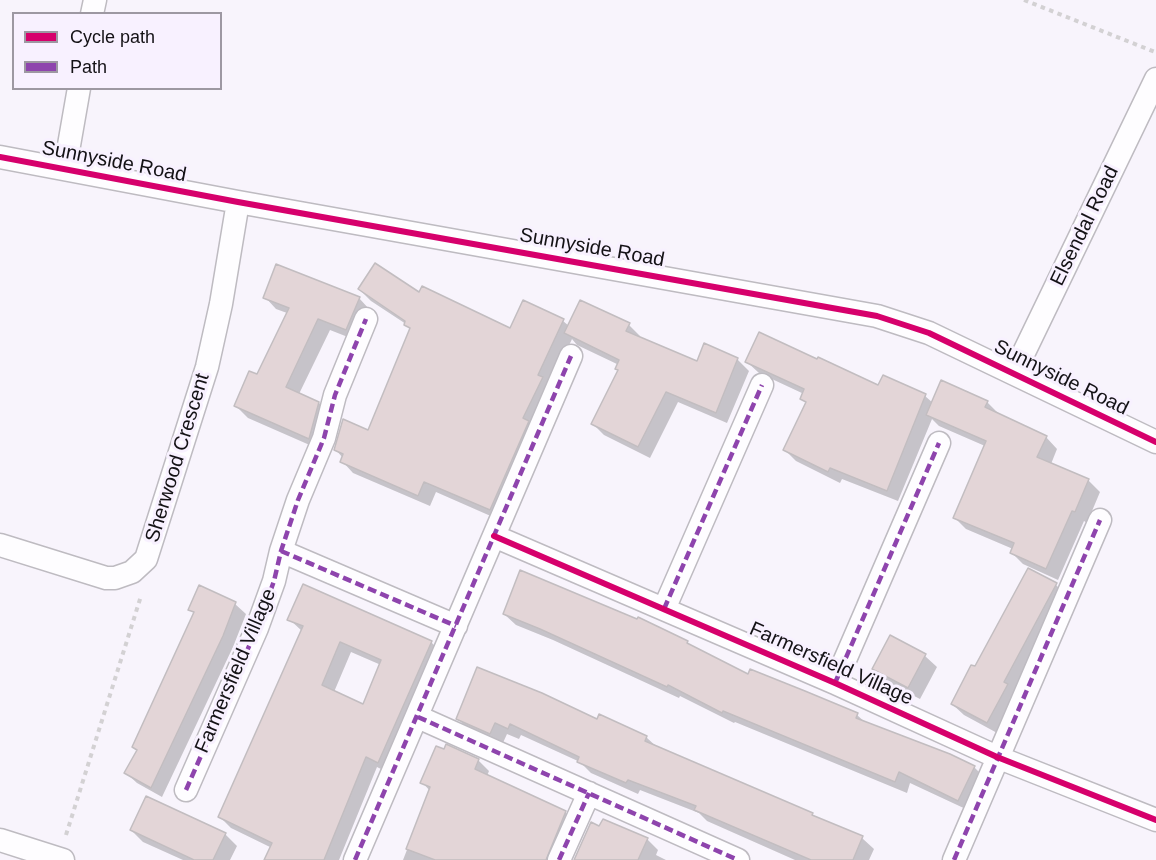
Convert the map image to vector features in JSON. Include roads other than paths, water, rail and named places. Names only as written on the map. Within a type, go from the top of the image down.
[{"type":"street","name":"Elsendal Road","points":[[1014,373],[1156,79]]},
{"type":"street","points":[[65,168],[79,90]]},
{"type":"street","name":"Sunnyside Road","points":[[0,157],[238,202],[877,316],[929,333],[1156,442]]},
{"type":"street","name":"Sherwood Crescent","points":[[0,545],[106,578],[115,578],[132,572],[146,559],[207,367],[221,304],[238,202]]},
{"type":"street","name":"Farmersfield Village","points":[[186,790],[257,628],[274,581],[281,551],[298,500],[324,438],[338,389],[366,319]]},
{"type":"street","points":[[355,860],[571,356]]},
{"type":"street","points":[[664,609],[762,385]]},
{"type":"street","name":"Farmersfield Village","points":[[835,683],[939,443]]},
{"type":"street","points":[[954,860],[1100,520]]},
{"type":"street","name":"Farmersfield Village","points":[[494,536],[835,683],[997,757],[1156,820]]},
{"type":"street","points":[[281,551],[456,626]]},
{"type":"street","points":[[418,717],[738,860]]},
{"type":"street","points":[[559,860],[589,793]]},
{"type":"street","points":[[0,840],[63,853]]}]
